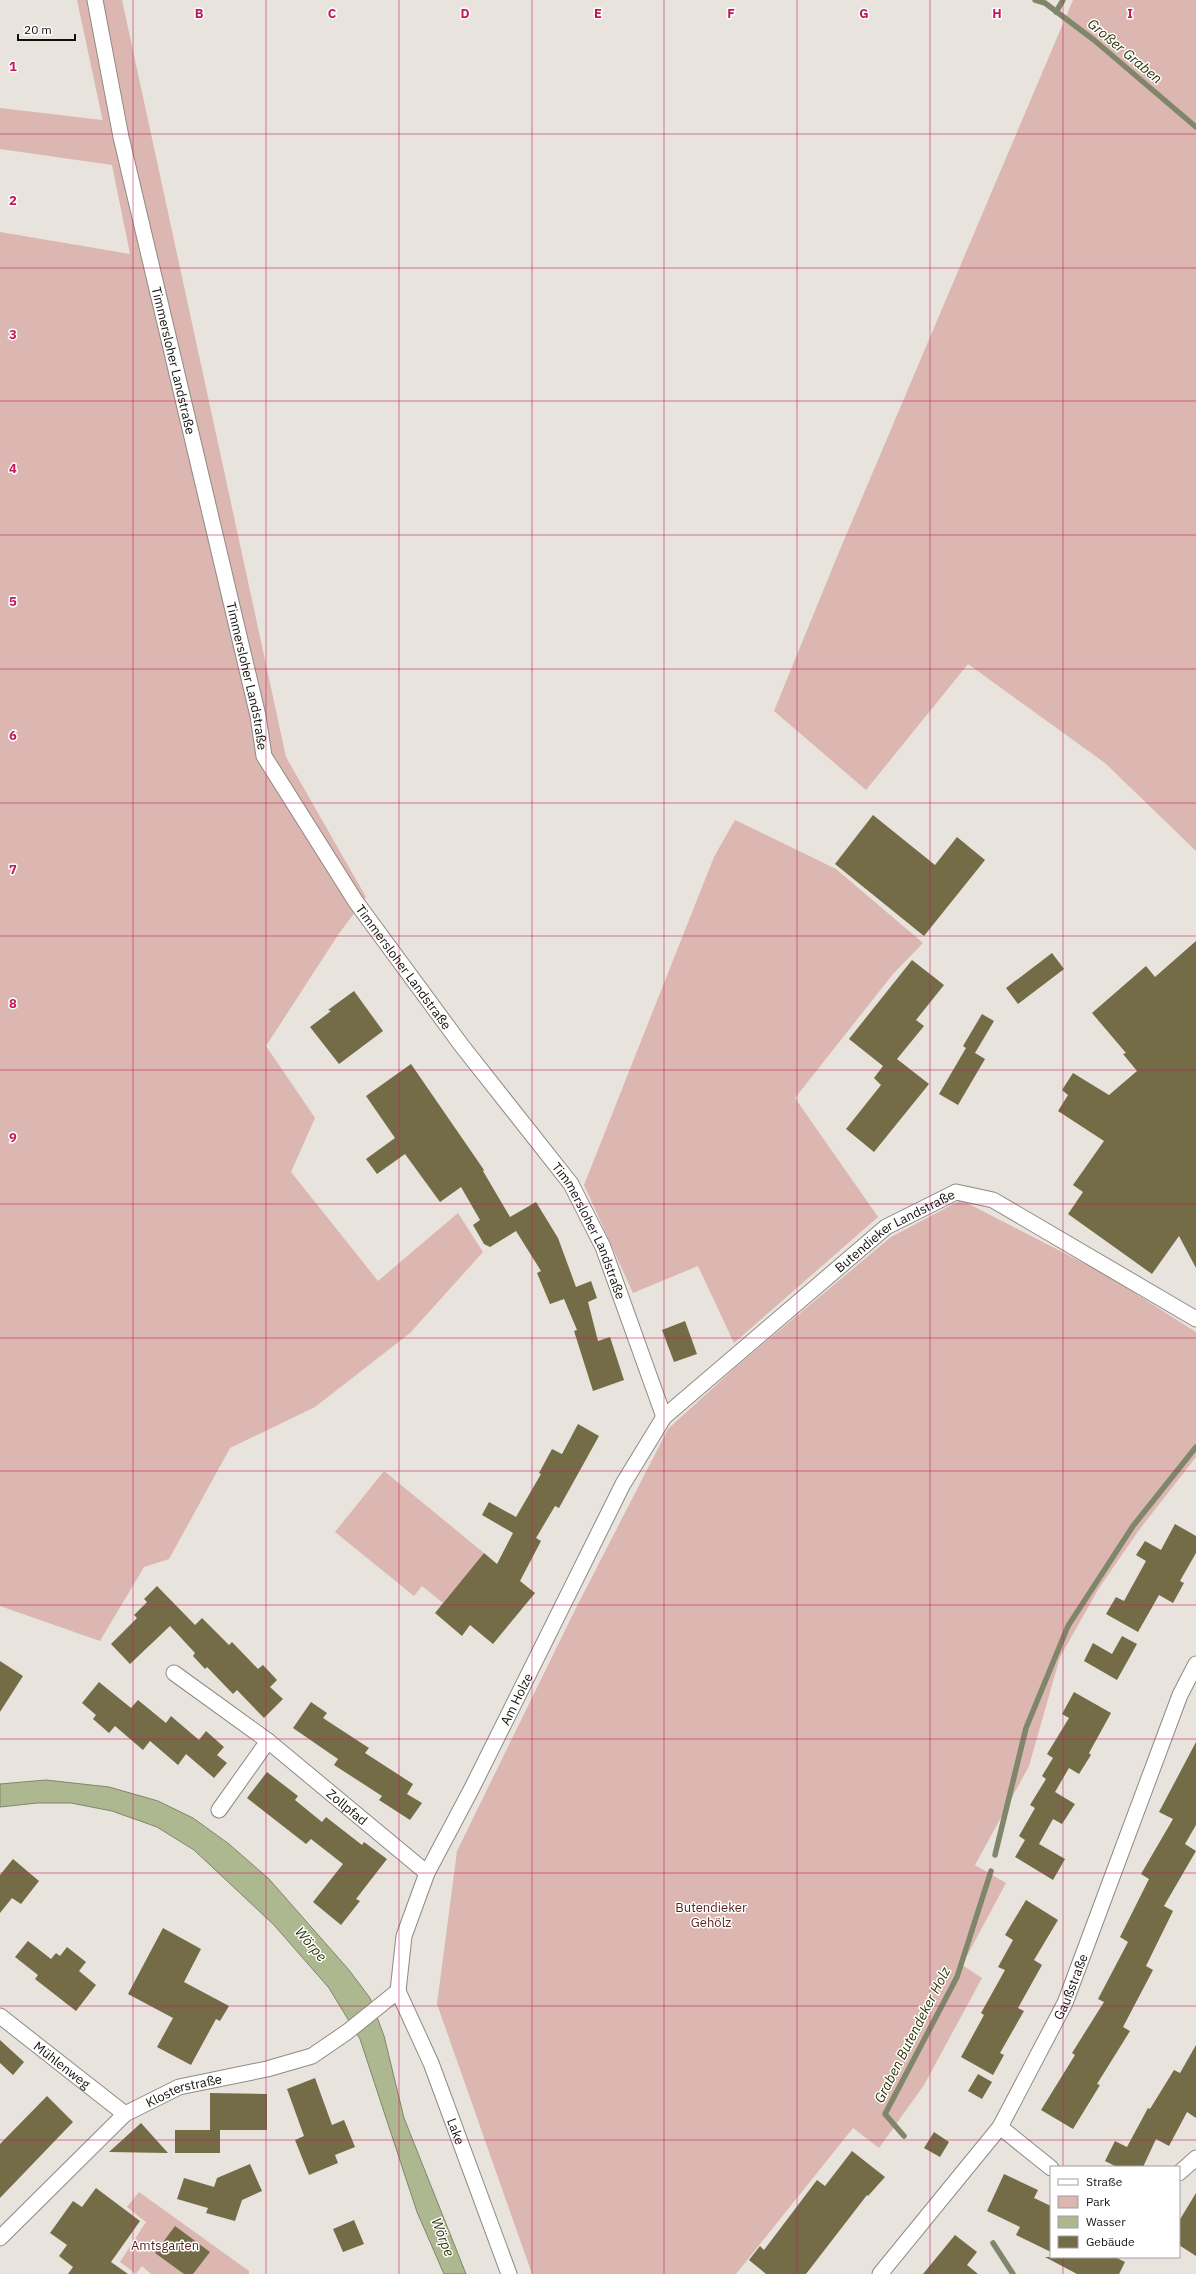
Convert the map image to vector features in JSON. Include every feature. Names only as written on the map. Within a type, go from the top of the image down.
[{"type":"street","name":"Timmersloher Landstraße","points":[[95,0],[121,137],[258,716],[264,756],[360,909],[441,1019],[571,1184],[603,1247],[664,1417]]},
{"type":"street","name":"Butendieker Landstraße","points":[[664,1417],[886,1227],[956,1192],[993,1200],[1196,1319]]},
{"type":"street","name":"Am Holze","points":[[398,1991],[404,1936],[427,1874],[472,1788],[623,1484],[664,1417]]},
{"type":"street","name":"Gaußstraße","points":[[880,2274],[1000,2127],[1065,2003],[1180,1695],[1196,1664]]},
{"type":"street","name":"Zollpfad","points":[[174,1673],[268,1741],[427,1874]]},
{"type":"street","points":[[219,1810],[268,1741]]},
{"type":"street","name":"Klosterstraße","points":[[0,2238],[125,2114],[179,2087],[267,2069],[312,2056],[347,2032],[398,1991]]},
{"type":"street","name":"Lake","points":[[398,1991],[431,2063],[509,2274]]},
{"type":"street","name":"Mühlenweg","points":[[0,2016],[125,2114]]},
{"type":"street","points":[[1000,2127],[1050,2167]]},
{"type":"street","points":[[1180,2172],[1196,2158]]},
{"type":"green space","points":[[77,0],[122,0],[286,757],[366,897],[338,935],[266,1046],[315,1118],[291,1172],[378,1281],[458,1213],[483,1252],[410,1333],[315,1407],[230,1448],[169,1559],[144,1567],[100,1641],[0,1606],[0,232],[130,254],[112,165],[0,149],[0,108],[102,120],[103,122]]},
{"type":"green space","points":[[1073,0],[1196,0],[1196,851],[1105,763],[968,664],[866,790],[774,711],[839,552]]},
{"type":"green space","points":[[735,820],[836,869],[923,943],[893,974],[795,1098],[878,1217],[734,1343],[698,1266],[633,1293],[584,1185],[714,857]]},
{"type":"green space","name":"Butendieker Gehölz","points":[[961,1200],[1103,1273],[1196,1332],[1196,1457],[1139,1530],[1099,1588],[1060,1657],[1029,1766],[975,1865],[1006,1883],[962,1965],[982,1978],[924,2085],[879,2148],[853,2128],[736,2274],[532,2274],[437,2004],[457,1851],[576,1608],[668,1429],[738,1365],[891,1237]]},
{"type":"green space","points":[[384,1471],[484,1553],[443,1603],[422,1586],[414,1596],[335,1532]]},
{"type":"green space","name":"Amtsgarten","points":[[139,2192],[249,2271],[249,2274],[151,2274],[142,2266],[136,2274],[120,2262],[146,2222],[127,2207]]},
{"type":"water","name":"Wörpe","points":[[46,1780],[109,1787],[158,1801],[193,1818],[229,1844],[269,1879],[349,1970],[370,1998],[384,2036],[404,2118],[466,2274],[444,2274],[417,2212],[360,2039],[329,1988],[274,1925],[194,1850],[157,1827],[112,1811],[71,1803],[37,1803],[0,1807],[0,1784]]},
{"type":"building","points":[[873,815],[935,865],[957,837],[985,860],[924,936],[835,864]]},
{"type":"building","points":[[1196,941],[1196,1268],[1179,1236],[1152,1274],[1068,1214],[1083,1192],[1073,1185],[1104,1141],[1058,1111],[1068,1095],[1062,1090],[1073,1073],[1109,1095],[1137,1071],[1123,1054],[1126,1053],[1092,1013],[1146,966],[1155,977]]},
{"type":"building","points":[[1052,953],[1064,969],[1018,1004],[1006,988]]},
{"type":"building","points":[[912,960],[944,985],[916,1020],[924,1026],[897,1059],[929,1084],[874,1152],[846,1129],[881,1085],[874,1078],[883,1066],[849,1039]]},
{"type":"building","points":[[354,991],[383,1031],[339,1064],[310,1027],[331,1011],[328,1010]]},
{"type":"building","points":[[982,1014],[994,1021],[975,1053],[985,1059],[958,1105],[939,1094],[966,1048],[963,1046]]},
{"type":"building","points":[[411,1064],[484,1170],[483,1171],[510,1217],[536,1202],[558,1238],[576,1287],[591,1281],[597,1298],[588,1302],[598,1341],[610,1337],[624,1380],[593,1391],[574,1331],[577,1330],[564,1299],[550,1304],[537,1273],[541,1271],[516,1231],[490,1247],[484,1244],[473,1225],[480,1220],[461,1187],[440,1202],[405,1154],[377,1174],[366,1159],[395,1138],[366,1096]]},
{"type":"building","points":[[685,1321],[697,1354],[674,1362],[662,1330]]},
{"type":"building","points":[[578,1424],[599,1436],[559,1508],[555,1506],[536,1538],[541,1541],[520,1581],[535,1593],[493,1644],[470,1625],[462,1636],[435,1613],[484,1553],[497,1564],[513,1533],[482,1515],[489,1502],[516,1517],[541,1474],[539,1473],[552,1449],[562,1454]]},
{"type":"building","points":[[1175,1524],[1196,1536],[1196,1553],[1180,1581],[1184,1583],[1173,1603],[1159,1595],[1138,1632],[1106,1614],[1116,1597],[1124,1601],[1146,1561],[1136,1555],[1145,1541],[1161,1550]]},
{"type":"building","points":[[157,1586],[195,1625],[202,1618],[229,1645],[232,1642],[258,1669],[263,1665],[277,1680],[270,1687],[283,1699],[264,1718],[237,1690],[233,1694],[207,1667],[205,1669],[193,1656],[195,1653],[170,1626],[130,1664],[111,1644],[137,1618],[134,1615],[147,1602],[144,1599]]},
{"type":"building","points":[[1122,1636],[1137,1644],[1117,1680],[1084,1661],[1093,1643],[1112,1654]]},
{"type":"building","points":[[0,1661],[23,1676],[0,1712]]},
{"type":"building","points":[[99,1682],[131,1708],[138,1700],[166,1723],[171,1716],[199,1740],[206,1731],[224,1747],[217,1755],[227,1763],[214,1778],[186,1754],[178,1765],[150,1741],[143,1750],[115,1726],[109,1733],[93,1719],[96,1715],[82,1703]]},
{"type":"building","points":[[1074,1692],[1111,1713],[1089,1753],[1091,1755],[1079,1774],[1069,1768],[1055,1792],[1075,1804],[1062,1824],[1053,1819],[1039,1844],[1065,1859],[1053,1880],[1015,1857],[1025,1840],[1019,1836],[1035,1808],[1030,1805],[1046,1779],[1042,1776],[1053,1758],[1047,1754],[1069,1718],[1062,1714]]},
{"type":"building","points":[[311,1702],[327,1713],[323,1718],[369,1748],[365,1753],[413,1784],[407,1794],[422,1803],[410,1820],[379,1800],[382,1796],[334,1765],[338,1759],[293,1728]]},
{"type":"building","points":[[1196,1742],[1196,1825],[1185,1844],[1196,1851],[1164,1906],[1173,1911],[1146,1966],[1153,1970],[1123,2027],[1130,2031],[1097,2084],[1100,2085],[1073,2129],[1041,2110],[1075,2055],[1072,2053],[1104,2002],[1098,1999],[1128,1942],[1120,1937],[1149,1879],[1141,1874],[1173,1819],[1159,1812]]},
{"type":"building","points":[[267,1772],[298,1796],[295,1800],[322,1822],[326,1817],[362,1845],[364,1842],[387,1859],[356,1899],[360,1901],[341,1925],[313,1902],[343,1864],[311,1839],[306,1844],[247,1798]]},
{"type":"building","points":[[13,1859],[39,1881],[21,1904],[12,1898],[0,1913],[0,1875]]},
{"type":"building","points":[[1026,1900],[1058,1920],[1034,1960],[1042,1965],[1018,2008],[1024,2011],[1000,2053],[1004,2055],[993,2075],[961,2057],[984,2015],[981,2013],[1005,1970],[998,1967],[1013,1940],[1005,1935]]},
{"type":"building","points":[[163,1928],[201,1949],[184,1982],[229,2006],[220,2021],[216,2019],[191,2065],[157,2047],[173,2018],[128,1994]]},
{"type":"building","points":[[28,1941],[51,1959],[56,1953],[60,1956],[67,1947],[86,1962],[79,1971],[96,1985],[76,2011],[35,1979],[38,1975],[15,1957]]},
{"type":"building","points":[[0,2040],[24,2062],[13,2075],[0,2063]]},
{"type":"building","points":[[1196,2045],[1196,2118],[1187,2112],[1169,2146],[1156,2139],[1143,2166],[1115,2166],[1105,2161],[1115,2141],[1127,2147],[1148,2108],[1150,2109],[1174,2070],[1180,2073]]},
{"type":"building","points":[[978,2074],[992,2082],[982,2099],[968,2091]]},
{"type":"building","points":[[315,2078],[332,2125],[344,2120],[355,2147],[335,2155],[338,2163],[309,2175],[295,2140],[304,2136],[287,2089]]},
{"type":"building","points":[[210,2093],[267,2094],[267,2130],[210,2130]]},
{"type":"building","points":[[47,2096],[73,2122],[0,2198],[0,2144]]},
{"type":"building","points":[[141,2123],[168,2153],[109,2152]]},
{"type":"building","points":[[175,2130],[220,2130],[220,2153],[175,2153]]},
{"type":"building","points":[[934,2132],[949,2142],[940,2157],[924,2148]]},
{"type":"building","points":[[852,2151],[885,2177],[868,2196],[867,2195],[806,2274],[766,2274],[749,2260],[760,2246],[764,2250],[817,2180],[825,2186]]},
{"type":"building","points":[[250,2164],[262,2191],[242,2200],[235,2221],[206,2213],[208,2208],[177,2199],[184,2178],[214,2187],[217,2178]]},
{"type":"building","points":[[1004,2174],[1038,2190],[1034,2198],[1050,2206],[1050,2252],[1016,2235],[1020,2227],[987,2211]]},
{"type":"building","points":[[96,2188],[140,2221],[111,2262],[128,2274],[68,2274],[73,2267],[59,2256],[67,2245],[50,2233],[73,2201],[82,2207]]},
{"type":"building","points":[[1196,2193],[1196,2256],[1180,2246],[1180,2219]]},
{"type":"building","points":[[354,2220],[364,2244],[343,2252],[333,2229]]},
{"type":"building","points":[[175,2226],[210,2252],[193,2274],[184,2274],[155,2253]]},
{"type":"building","points":[[955,2235],[977,2252],[967,2265],[978,2274],[923,2274]]},
{"type":"building","points":[[1045,2257],[1117,2258],[1125,2262],[1119,2274],[1077,2274]]},
{"type":"waterway","name":"Großer Graben","points":[[1035,0],[1045,3],[1094,40],[1196,127]]},
{"type":"waterway","points":[[1056,12],[1063,0]]},
{"type":"waterway","name":"Graben Butendeker Holz","points":[[995,1855],[1026,1728],[1068,1626],[1133,1526],[1196,1447]]},
{"type":"waterway","name":"Graben Butendeker Holz","points":[[904,2136],[885,2114],[957,1977],[991,1871]]},
{"type":"waterway","name":"Graben Butendeker Holz","points":[[993,2243],[1013,2274]]}]
